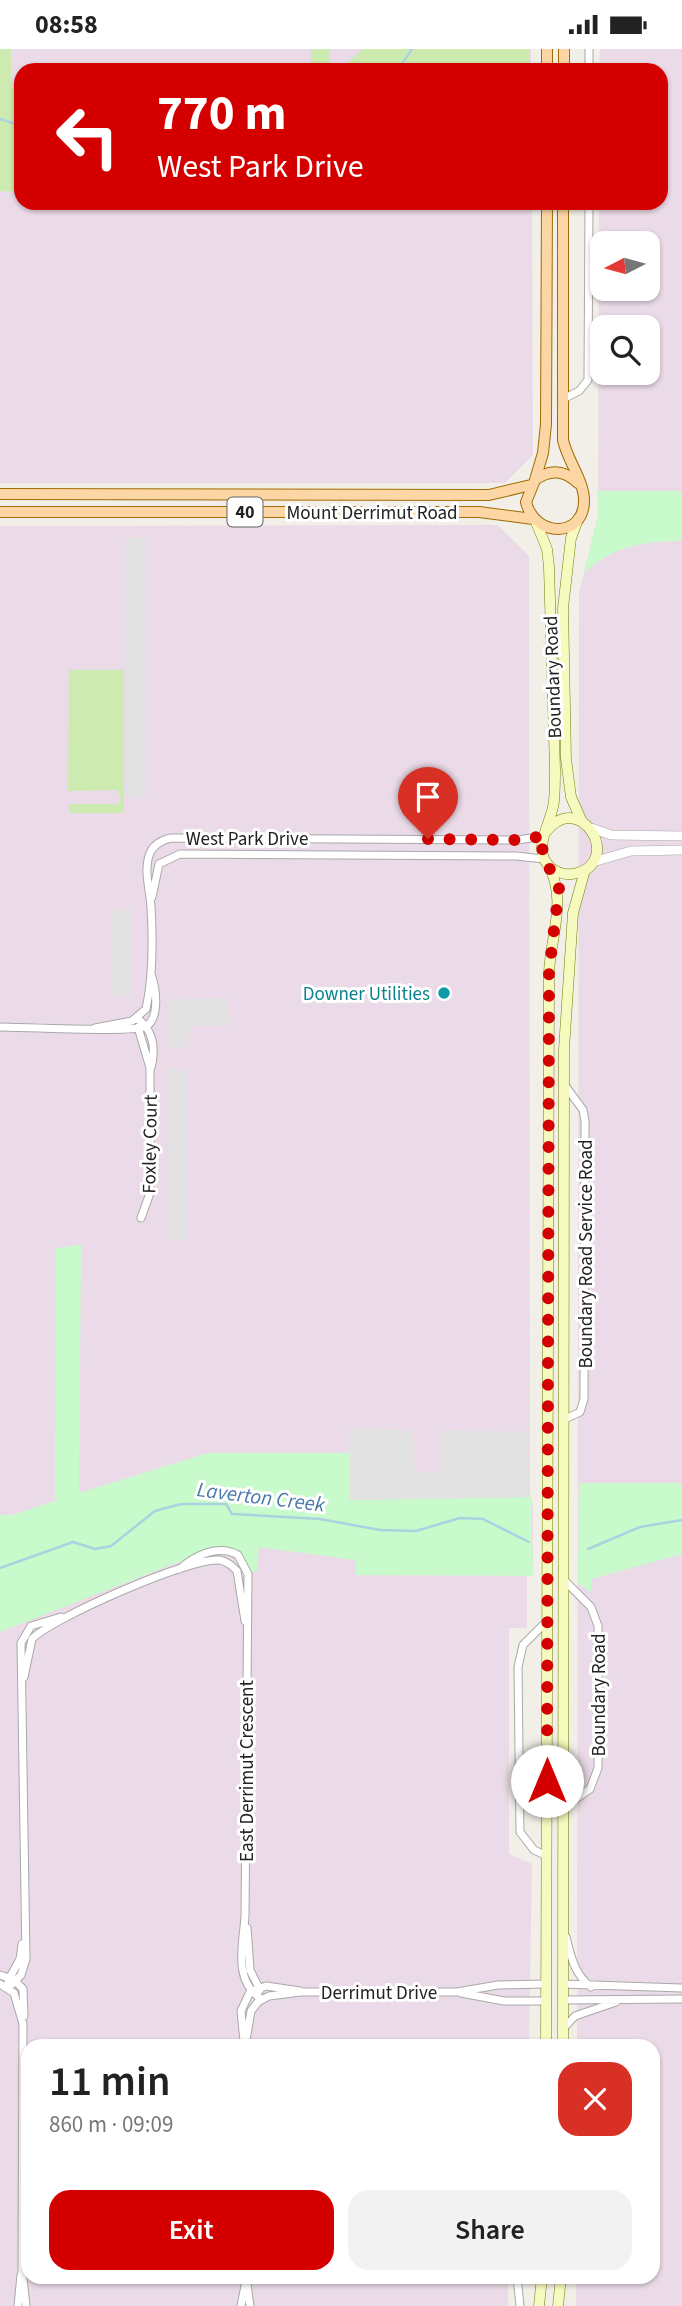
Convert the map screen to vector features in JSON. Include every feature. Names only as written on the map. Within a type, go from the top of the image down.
[{"type":"main road","points":[[535,521],[527,502],[543,453],[546,424],[547,210]]},
{"type":"main road","points":[[563,210],[563,440],[584,501],[578,518]]},
{"type":"main road","name":"40","points":[[533,483],[552,472],[562,472],[578,483]]},
{"type":"main road","name":"Mount Derrimut Road","points":[[0,494],[480,495],[504,493],[533,483]]},
{"type":"main road","name":"Mount Derrimut Road","points":[[0,512],[480,512],[535,521]]},
{"type":"main road","name":"40","points":[[535,521],[553,530],[571,525],[578,518]]},
{"type":"main road","name":"Boundary Road","points":[[578,518],[571,538],[564,608],[565,731],[567,783],[587,825]]},
{"type":"main road","name":"Boundary Road","points":[[535,521],[547,549],[549,567],[555,769],[554,800],[544,834]]},
{"type":"main road","points":[[546,861],[560,873],[585,870],[593,862],[597,845],[587,825],[566,819],[550,826],[544,834],[541,848],[546,861],[559,888],[549,972],[546,2039]]},
{"type":"main road","name":"Boundary Road","points":[[563,2039],[564,1083],[573,913],[585,870]]},
{"type":"main road","points":[[547,1419],[565,1419]]},
{"type":"main road","points":[[547,1856],[564,1836]]},
{"type":"main road","points":[[547,1984],[563,1984]]},
{"type":"main road","points":[[547,2001],[563,2000]]},
{"type":"main road","points":[[539,2306],[541,2284]]},
{"type":"main road","points":[[556,2306],[560,2284]]},
{"type":"street","points":[[563,399],[585,387],[589,370],[589,210]]},
{"type":"street","points":[[587,825],[611,835],[682,837]]},
{"type":"street","name":"West Park Drive","points":[[148,1026],[153,1019],[155,1004],[151,974],[151,905],[147,868],[152,848],[171,838],[518,840],[544,834]]},
{"type":"street","points":[[344,839],[350,855]]},
{"type":"street","points":[[350,855],[356,839]]},
{"type":"street","name":"West Park Drive","points":[[152,848],[161,861]]},
{"type":"street","points":[[593,862],[631,851],[682,850]]},
{"type":"street","name":"West Park Drive","points":[[151,905],[155,876],[161,861],[180,854],[350,855],[546,861]]},
{"type":"street","name":"West Park Drive","points":[[137,1018],[146,1009],[151,974]]},
{"type":"street","points":[[95,1028],[137,1018],[148,1026]]},
{"type":"street","name":"Foxley Court","points":[[137,1018],[150,1068]]},
{"type":"street","points":[[0,1027],[138,1030],[148,1026]]},
{"type":"street","name":"Foxley Court","points":[[141,1218],[150,1193],[150,1068],[154,1045],[148,1026]]},
{"type":"street","name":"Boundary Road Service Road","points":[[564,1083],[583,1110],[585,1121],[584,1399],[580,1412],[572,1419],[565,1419]]},
{"type":"street","name":"East Derrimut Crescent","points":[[16,1981],[26,1963],[23,1940],[23,1686],[20,1657],[23,1637],[31,1626],[61,1617],[180,1569],[212,1552],[225,1551],[238,1555],[246,1567],[249,1583],[246,1626],[245,1916],[242,1969],[250,1992]]},
{"type":"street","name":"East Derrimut Crescent","points":[[180,1569],[216,1560],[233,1566],[241,1583],[246,1626]]},
{"type":"street","name":"Boundary Road","points":[[564,1580],[591,1607],[598,1626],[598,1768],[590,1789],[564,1807]]},
{"type":"street","points":[[547,1621],[523,1645],[518,1667],[520,1832],[534,1850],[547,1856]]},
{"type":"street","name":"East Derrimut Crescent","points":[[245,1916],[250,1970],[260,1987],[261,1999]]},
{"type":"street","points":[[564,1926],[575,1969],[581,1979],[592,1987]]},
{"type":"street","name":"East Derrimut Crescent","points":[[4,1976],[20,1959],[23,1940]]},
{"type":"street","points":[[23,2024],[18,1999],[4,1986],[4,1976],[16,1981],[25,1995],[23,2039]]},
{"type":"street","points":[[4,1986],[16,1981]]},
{"type":"street","name":"Derrimut Drive","points":[[261,1999],[302,1992],[457,1992],[498,1985],[547,1984]]},
{"type":"street","points":[[563,1984],[682,1988]]},
{"type":"street","points":[[244,2039],[241,2011],[250,1992],[260,1987]]},
{"type":"street","name":"Derrimut Drive","points":[[260,1987],[286,1987],[302,1992]]},
{"type":"street","points":[[246,2039],[251,2011],[261,1999],[250,1992]]},
{"type":"street","name":"Derrimut Drive","points":[[457,1992],[504,2001],[547,2001]]},
{"type":"street","points":[[563,2029],[575,2017],[623,1999]]},
{"type":"street","points":[[563,2000],[682,1999]]},
{"type":"street","points":[[18,2306],[21,2278]]},
{"type":"street","points":[[24,2284],[26,2306]]},
{"type":"street","points":[[241,2306],[245,2284]]},
{"type":"street","points":[[247,2284],[250,2306]]},
{"type":"street","points":[[518,2284],[520,2306]]},
{"type":"shaded area","points":[[0,49],[531,49],[531,63],[14,63],[14,210],[532,210],[533,455],[505,483],[0,483]]},
{"type":"shaded area","points":[[600,49],[682,49],[682,2306],[576,2306],[576,2284],[660,2284],[660,2039],[577,2039],[579,593],[598,515],[598,385],[660,385],[660,315],[599,315],[599,301],[660,301],[660,231],[599,231],[599,210],[668,210],[668,63],[599,63]]},
{"type":"shaded area","points":[[498,525],[529,556],[530,1492],[533,1507],[533,1576],[527,1576],[527,1628],[509,1628],[509,1854],[532,1864],[529,2039],[21,2039],[21,2284],[508,2284],[508,2306],[0,2306],[0,526]]},
{"type":"shaded area","points":[[146,537],[146,797],[126,797],[126,538]]},
{"type":"shaded area","points":[[131,908],[131,996],[111,994],[111,911]]},
{"type":"shaded area","points":[[226,998],[230,1026],[189,1026],[188,1047],[169,1047],[169,999]]},
{"type":"shaded area","points":[[168,1067],[188,1071],[188,1240],[168,1240]]},
{"type":"shaded area","points":[[350,1429],[412,1430],[415,1473],[441,1472],[441,1430],[527,1432],[530,1492],[528,1497],[350,1500]]},
{"type":"green space","points":[[0,49],[11,49],[11,87],[14,88],[14,192],[0,191]]},
{"type":"green space","points":[[311,49],[330,49],[330,63],[311,63]]},
{"type":"green space","points":[[363,49],[530,49],[530,63],[347,63]]},
{"type":"green space","points":[[597,491],[682,491],[682,541],[655,542],[630,547],[606,557],[584,573],[598,515]]},
{"type":"green space","points":[[69,670],[124,670],[124,813],[69,813],[69,804],[118,804],[121,799],[117,790],[68,791]]},
{"type":"green space","points":[[81,1245],[79,1493],[208,1453],[350,1453],[351,1500],[531,1497],[533,1576],[356,1575],[355,1560],[259,1547],[257,1571],[252,1572],[238,1551],[219,1546],[0,1632],[0,1515],[12,1515],[55,1501],[56,1248]]},
{"type":"green space","points":[[579,1483],[682,1483],[682,1554],[591,1579],[591,1592],[578,1583]]},
{"type":"waterway","points":[[403,63],[412,49]]},
{"type":"waterway","points":[[0,119],[14,124]]},
{"type":"waterway","name":"Laverton Creek","points":[[0,1568],[73,1542],[95,1549],[111,1546],[155,1511],[181,1504],[226,1504],[232,1514],[320,1519],[380,1530],[416,1531],[460,1518],[483,1519],[529,1542]]},
{"type":"waterway","name":"Laverton Creek","points":[[588,1549],[640,1527],[682,1520]]},
{"type":"place","name":"Downer Utilities","points":[[444,993]]},
{"type":"route","points":[[428,839],[518,840],[544,836],[542,853],[559,888],[549,972],[547,1781]]}]
